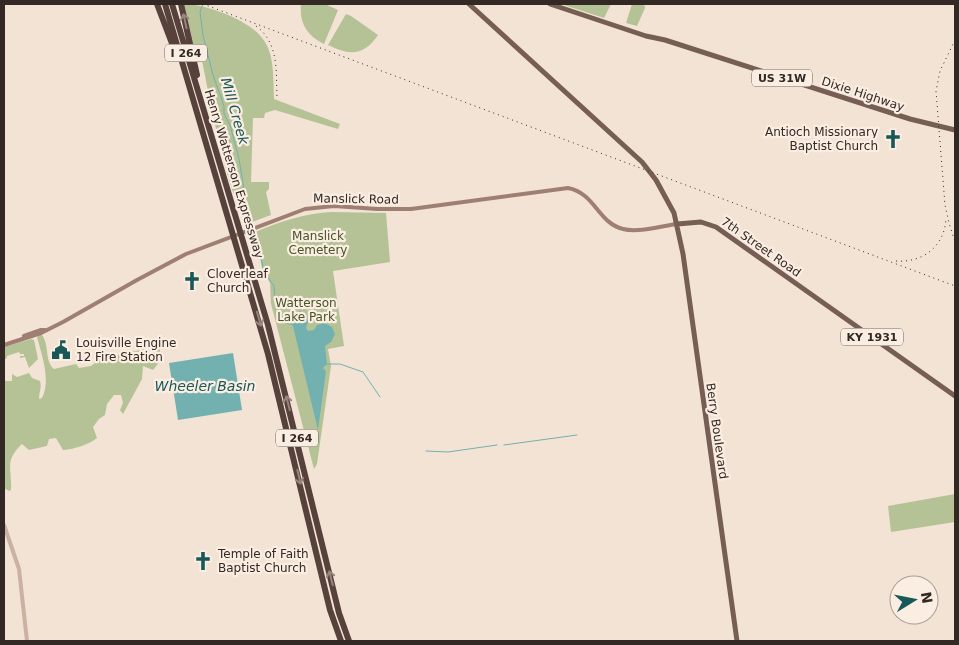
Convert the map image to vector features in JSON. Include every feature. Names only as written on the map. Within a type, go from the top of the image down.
[{"type":"highway","points":[[157,4],[197,114]]},
{"type":"highway","name":"I 264","points":[[165,4],[197,114]]},
{"type":"highway","name":"Henry Watterson Expressway","points":[[172,4],[268,325],[336,602],[348,641]]},
{"type":"highway","points":[[182,4],[201,103]]},
{"type":"highway","name":"Henry Watterson Expressway","points":[[197,114],[268,354],[330,610],[341,641]]},
{"type":"highway","points":[[336,602],[342,612],[353,641]]},
{"type":"highway","points":[[330,610],[336,641]]},
{"type":"main road","points":[[469,4],[642,162],[664,193],[678,224]]},
{"type":"main road","name":"Dixie Highway","points":[[550,4],[918,122],[955,130]]},
{"type":"main road","name":"Manslick Road","points":[[4,343],[46,330],[63,322],[162,265],[186,254],[305,208],[334,206],[410,209],[564,188],[576,190],[585,195],[608,221],[622,229],[641,229],[678,224]]},
{"type":"main road","name":"7th Street Road","points":[[678,224],[701,222],[716,227],[955,396]]},
{"type":"main road","name":"Berry Boulevard","points":[[678,224],[737,641]]},
{"type":"street","points":[[4,525],[19,570],[27,641]]},
{"type":"green space","points":[[183,4],[200,6],[228,15],[254,30],[263,39],[271,58],[274,99],[340,124],[338,129],[275,110],[265,113],[264,118],[253,118],[251,182],[269,182],[269,189],[266,192],[271,215],[249,223],[241,212],[226,170],[201,56],[194,56]]},
{"type":"green space","points":[[301,4],[325,4],[338,10],[324,44],[313,37],[305,28],[301,17]]},
{"type":"green space","points":[[561,4],[611,4],[604,18]]},
{"type":"green space","points":[[632,4],[645,6],[637,26],[626,23]]},
{"type":"green space","points":[[346,14],[378,35],[367,47],[355,52],[349,52],[328,45]]},
{"type":"green space","points":[[332,212],[386,213],[390,262],[333,271],[344,346],[328,349],[331,366],[317,464],[314,469],[271,304],[270,283],[262,268],[255,232],[302,216]]},
{"type":"green space","points":[[41,334],[44,338],[49,361],[54,369],[76,364],[79,368],[91,366],[100,359],[149,348],[149,354],[152,355],[156,342],[159,342],[161,360],[153,370],[143,366],[142,379],[123,414],[120,410],[123,403],[121,395],[114,395],[107,404],[105,415],[93,427],[97,438],[81,446],[63,450],[56,438],[49,439],[47,446],[29,450],[22,444],[16,450],[11,460],[11,490],[9,491],[4,488],[4,381],[12,381],[12,374],[17,377],[29,373],[32,378],[40,381],[39,399],[42,398],[45,391],[46,376],[37,337]]},
{"type":"green space","points":[[31,339],[34,340],[38,359],[29,368],[25,357],[20,358],[24,354],[19,352],[7,356],[4,360],[4,347]]},
{"type":"green space","points":[[955,494],[955,522],[891,532],[888,506]]},
{"type":"water","points":[[300,311],[306,314],[308,321],[306,328],[308,331],[314,330],[317,325],[324,323],[332,327],[335,334],[331,342],[325,346],[327,364],[323,368],[326,371],[318,430],[292,322],[293,316]]},
{"type":"water","name":"Wheeler Basin","points":[[233,353],[242,410],[178,420],[169,363]]},
{"type":"waterway","name":"Mill Creek","points":[[203,4],[200,12],[203,35],[213,75],[224,106],[224,114],[230,125],[239,159],[247,211],[246,217],[252,222]]},
{"type":"waterway","name":"Mill Creek","points":[[253,232],[258,244],[264,272],[274,286],[275,297],[283,319],[286,323],[293,325]]},
{"type":"waterway","name":"Mill Creek","points":[[326,364],[340,364],[363,372],[380,397]]},
{"type":"waterway","name":"Mill Creek","points":[[504,445],[577,435]]},
{"type":"waterway","name":"Mill Creek","points":[[426,451],[448,452],[497,445]]},
{"type":"railway","points":[[203,4],[955,286]]},
{"type":"railway","points":[[955,14],[955,21]]},
{"type":"railway","points":[[256,26],[269,41],[275,58],[277,97]]},
{"type":"railway","points":[[955,40],[940,71],[936,91],[945,205],[955,242]]},
{"type":"railway","points":[[896,261],[915,259],[931,251],[942,237],[946,218]]},
{"type":"place","name":"Antioch Missionary Baptist Church","points":[[893,139]]},
{"type":"place","name":"Cloverleaf Church","points":[[192,281]]},
{"type":"place","name":"Louisville Engine 12 Fire Station","points":[[61,350]]},
{"type":"place","name":"Temple of Faith Baptist Church","points":[[203,561]]},
{"type":"park label","name":"Manslick Cemetery","points":[[318,243]]},
{"type":"park label","name":"Watterson Lake Park","points":[[306,310]]}]
